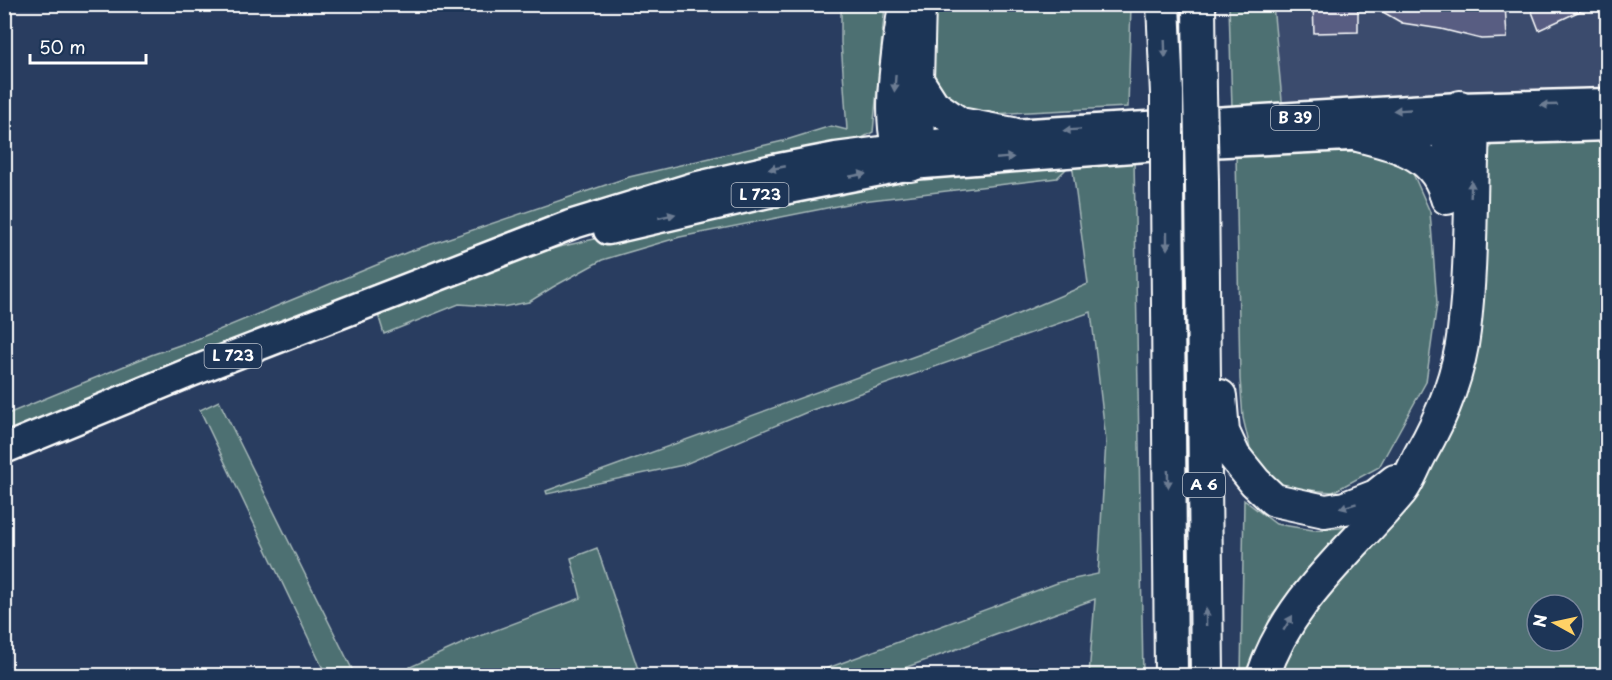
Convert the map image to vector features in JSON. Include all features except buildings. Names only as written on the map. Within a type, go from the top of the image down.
[{"type":"highway","points":[[905,4],[895,86],[909,153]]},
{"type":"highway","points":[[909,153],[917,80],[919,4]]},
{"type":"highway","name":"A 6","points":[[1163,4],[1167,94],[1171,675]]},
{"type":"highway","name":"A 6","points":[[1199,4],[1207,675]]},
{"type":"highway","points":[[917,80],[933,105],[960,124],[1013,134]]},
{"type":"highway","points":[[1445,192],[1461,123]]},
{"type":"highway","points":[[1263,675],[1299,603],[1402,489],[1430,438],[1446,401],[1456,370],[1464,332],[1467,289],[1461,123]]},
{"type":"highway","points":[[1358,135],[1400,146],[1435,170],[1445,192],[1467,289]]},
{"type":"highway","points":[[1202,294],[1221,405],[1223,432],[1234,456],[1255,482],[1274,500],[1324,511],[1345,508],[1376,496],[1415,465]]},
{"type":"main road","name":"B 39","points":[[947,163],[1152,146],[1358,135],[1608,103]]},
{"type":"main road","name":"B 39","points":[[1013,134],[1461,123],[1608,126]]},
{"type":"main road","name":"L 723","points":[[4,449],[191,372],[570,225],[694,187],[836,157],[909,153],[1013,134]]},
{"type":"main road","name":"L 723","points":[[909,153],[947,163]]},
{"type":"shaded area","points":[[1273,5],[1607,5],[1607,89],[1525,94],[1486,91],[1283,111]]},
{"type":"green space","points":[[841,5],[885,5],[873,132],[851,144],[563,216],[397,276],[5,437],[5,415],[408,252],[629,177],[783,141],[831,126],[847,130]]},
{"type":"green space","points":[[934,5],[1131,5],[1128,107],[991,114],[948,105],[931,82]]},
{"type":"green space","points":[[1229,5],[1273,5],[1283,111],[1232,108]]},
{"type":"green space","points":[[1607,135],[1607,675],[1277,676],[1301,624],[1446,438],[1487,151],[1496,142]]},
{"type":"green space","points":[[1379,152],[1411,169],[1430,212],[1437,303],[1426,382],[1379,467],[1333,492],[1283,488],[1265,472],[1250,448],[1243,418],[1240,379],[1236,153]]},
{"type":"green space","points":[[1134,159],[1143,675],[1089,675],[1095,599],[885,675],[809,675],[1060,582],[1098,574],[1106,441],[1091,312],[812,410],[683,465],[547,494],[546,491],[948,344],[1088,284],[1072,163],[1057,178],[862,201],[680,237],[602,260],[529,302],[502,307],[459,304],[384,334],[376,308],[484,268],[559,247],[781,197],[1051,162]]},
{"type":"green space","points":[[219,401],[355,675],[326,675],[200,410]]},
{"type":"green space","points":[[1244,500],[1276,524],[1313,530],[1340,528],[1356,521],[1310,566],[1271,616],[1248,675],[1241,676]]},
{"type":"green space","points":[[597,548],[640,675],[414,675],[410,667],[470,640],[581,598],[571,558]]}]
